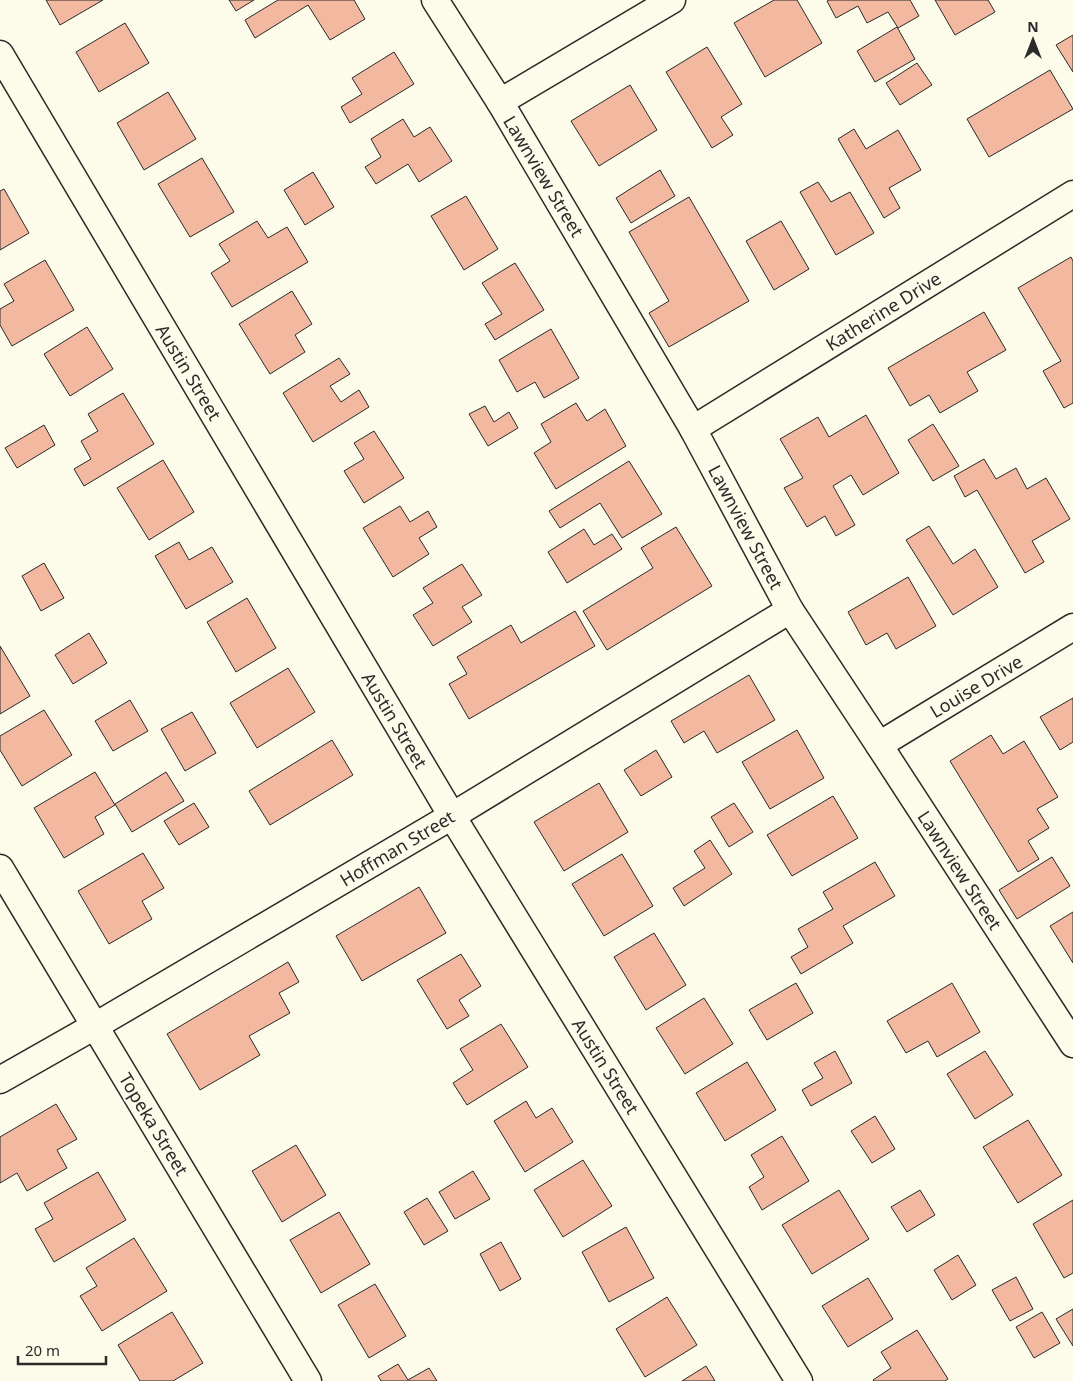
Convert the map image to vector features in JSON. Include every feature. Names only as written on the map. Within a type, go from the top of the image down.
[{"type":"street","name":"Lawnview Street","points":[[435,0],[500,102],[693,429],[790,610],[1073,1044]]},
{"type":"street","points":[[500,102],[672,0]]},
{"type":"street","name":"Austin Street","points":[[0,54],[452,816],[799,1381]]},
{"type":"street","name":"Katherine Drive","points":[[693,429],[1073,194]]},
{"type":"street","name":"Hoffman Street","points":[[0,1080],[96,1026],[452,816],[790,610]]},
{"type":"street","name":"Louise Drive","points":[[879,745],[1073,627]]},
{"type":"street","name":"Topeka Street","points":[[0,868],[308,1381]]},
{"type":"building","points":[[46,0],[103,0],[60,25]]},
{"type":"building","points":[[229,0],[254,0],[236,11]]},
{"type":"building","points":[[278,0],[354,0],[365,19],[330,40],[308,5],[255,38],[245,20]]},
{"type":"building","points":[[774,0],[797,0],[822,43],[765,77],[734,23]]},
{"type":"building","points":[[910,0],[919,16],[898,28],[888,12],[867,23],[858,6],[836,18],[827,1]]},
{"type":"building","points":[[935,0],[988,0],[995,12],[955,35]]},
{"type":"building","points":[[125,23],[149,63],[99,92],[76,52]]},
{"type":"building","points":[[897,27],[915,59],[875,82],[857,51]]},
{"type":"building","points":[[1073,35],[1073,72],[1056,45]]},
{"type":"building","points":[[707,47],[742,104],[721,117],[733,135],[712,148],[666,72]]},
{"type":"building","points":[[394,52],[414,84],[350,123],[341,107],[362,94],[352,78]]},
{"type":"building","points":[[917,63],[932,85],[900,105],[886,83]]},
{"type":"building","points":[[1050,70],[1073,109],[989,157],[967,119]]},
{"type":"building","points":[[630,85],[657,130],[599,166],[571,121]]},
{"type":"building","points":[[168,92],[196,139],[144,170],[117,123]]},
{"type":"building","points":[[403,119],[414,137],[430,127],[452,161],[419,182],[408,164],[376,184],[365,167],[381,157],[371,139]]},
{"type":"building","points":[[854,129],[866,149],[898,130],[921,170],[889,188],[900,208],[884,218],[838,139]]},
{"type":"building","points":[[202,158],[234,212],[190,237],[158,184]]},
{"type":"building","points":[[660,170],[675,196],[631,223],[616,198]]},
{"type":"building","points":[[313,172],[334,207],[305,225],[284,190]]},
{"type":"building","points":[[818,182],[831,202],[850,192],[874,233],[836,255],[800,192]]},
{"type":"building","points":[[4,189],[29,233],[0,250],[0,191]]},
{"type":"building","points":[[466,196],[498,249],[464,270],[431,216]]},
{"type":"building","points":[[689,197],[749,301],[669,347],[649,313],[669,301],[629,232]]},
{"type":"building","points":[[257,221],[268,238],[287,227],[308,262],[232,307],[211,273],[230,261],[219,244]]},
{"type":"building","points":[[781,221],[809,269],[774,290],[746,241]]},
{"type":"building","points":[[1071,257],[1073,261],[1073,403],[1064,408],[1043,371],[1061,361],[1018,288]]},
{"type":"building","points":[[45,260],[74,310],[12,346],[0,325],[0,309],[14,301],[4,284]]},
{"type":"building","points":[[515,263],[544,310],[495,340],[485,324],[502,314],[482,283]]},
{"type":"building","points":[[292,291],[312,324],[295,335],[305,352],[270,374],[239,324]]},
{"type":"building","points":[[984,312],[1006,350],[967,372],[978,391],[940,413],[929,395],[910,406],[888,368]]},
{"type":"building","points":[[87,327],[113,369],[70,396],[44,354]]},
{"type":"building","points":[[551,329],[579,378],[544,398],[535,382],[517,392],[499,360]]},
{"type":"building","points":[[339,358],[350,374],[330,386],[341,402],[359,390],[369,407],[313,442],[283,393]]},
{"type":"building","points":[[123,393],[154,444],[84,486],[74,469],[91,459],[81,441],[98,431],[88,414]]},
{"type":"building","points":[[576,403],[587,421],[605,409],[626,446],[556,489],[534,453],[551,442],[541,424]]},
{"type":"building","points":[[485,406],[494,422],[509,412],[518,428],[488,446],[469,414]]},
{"type":"building","points":[[866,415],[899,473],[863,495],[851,475],[833,486],[855,525],[836,536],[825,516],[807,527],[784,488],[803,478],[780,439],[818,417],[829,437]]},
{"type":"building","points":[[933,424],[959,466],[933,481],[908,440]]},
{"type":"building","points":[[44,425],[55,445],[17,468],[5,448]]},
{"type":"building","points":[[374,431],[404,478],[364,503],[344,471],[364,459],[354,443]]},
{"type":"building","points":[[984,459],[996,479],[1016,468],[1027,489],[1046,478],[1070,519],[1032,541],[1044,562],[1025,573],[977,490],[965,497],[954,476]]},
{"type":"building","points":[[163,460],[194,512],[149,540],[117,488]]},
{"type":"building","points":[[629,461],[662,514],[622,538],[600,503],[560,528],[549,511]]},
{"type":"building","points":[[400,506],[410,522],[428,511],[437,527],[419,538],[429,554],[393,577],[363,528]]},
{"type":"building","points":[[929,526],[953,564],[975,549],[998,587],[953,615],[906,540]]},
{"type":"building","points":[[676,527],[712,586],[607,650],[583,611],[653,568],[641,548]]},
{"type":"building","points":[[584,529],[594,545],[612,534],[622,549],[567,583],[548,552]]},
{"type":"building","points":[[179,542],[189,560],[212,547],[233,582],[186,609],[155,556]]},
{"type":"building","points":[[44,563],[64,598],[41,611],[22,576]]},
{"type":"building","points":[[462,564],[482,595],[462,607],[472,622],[433,646],[413,615],[433,603],[423,588]]},
{"type":"building","points":[[908,577],[936,626],[896,649],[887,633],[866,645],[848,612]]},
{"type":"building","points":[[247,598],[276,648],[236,672],[207,622]]},
{"type":"building","points":[[575,611],[595,646],[469,719],[449,684],[467,674],[457,657],[511,625],[521,643]]},
{"type":"building","points":[[89,633],[107,663],[73,684],[55,655]]},
{"type":"building","points":[[0,646],[30,696],[0,714]]},
{"type":"building","points":[[288,668],[315,712],[257,748],[230,703]]},
{"type":"building","points":[[749,675],[775,720],[717,753],[704,731],[684,743],[671,721]]},
{"type":"building","points":[[1073,698],[1073,742],[1060,750],[1040,717]]},
{"type":"building","points":[[130,700],[148,731],[113,751],[95,721]]},
{"type":"building","points":[[44,710],[72,755],[22,786],[0,750],[0,736]]},
{"type":"building","points":[[192,712],[216,753],[185,771],[161,729]]},
{"type":"building","points":[[797,730],[824,778],[770,809],[742,762]]},
{"type":"building","points":[[991,735],[1003,754],[1024,741],[1058,797],[1037,809],[1049,828],[1028,841],[1039,859],[1018,872],[950,761]]},
{"type":"building","points":[[332,740],[353,775],[270,825],[249,791]]},
{"type":"building","points":[[656,750],[672,777],[641,796],[624,770]]},
{"type":"building","points":[[95,772],[115,805],[95,817],[104,834],[64,858],[34,808]]},
{"type":"building","points":[[166,772],[184,801],[132,832],[115,804]]},
{"type":"building","points":[[599,783],[628,832],[564,871],[534,822]]},
{"type":"building","points":[[833,796],[858,838],[792,876],[767,835]]},
{"type":"building","points":[[194,803],[209,827],[179,845],[164,821]]},
{"type":"building","points":[[734,803],[753,832],[729,847],[711,817]]},
{"type":"building","points":[[710,840],[732,874],[684,906],[673,888],[705,868],[694,851]]},
{"type":"building","points":[[143,853],[164,888],[142,901],[152,919],[109,944],[78,891]]},
{"type":"building","points":[[622,854],[653,906],[604,936],[572,884]]},
{"type":"building","points":[[1052,857],[1070,886],[1017,919],[999,890]]},
{"type":"building","points":[[875,862],[895,896],[843,926],[853,943],[801,974],[791,957],[808,947],[798,929],[833,909],[823,892]]},
{"type":"building","points":[[419,887],[446,933],[362,981],[336,936]]},
{"type":"building","points":[[1073,912],[1073,963],[1050,926]]},
{"type":"building","points":[[654,933],[686,985],[646,1010],[614,957]]},
{"type":"building","points":[[461,954],[481,986],[459,1000],[469,1016],[447,1029],[417,980]]},
{"type":"building","points":[[288,962],[299,982],[279,993],[290,1013],[249,1036],[260,1055],[200,1090],[167,1034]]},
{"type":"building","points":[[796,983],[813,1013],[767,1040],[749,1010]]},
{"type":"building","points":[[952,983],[980,1032],[937,1057],[928,1041],[906,1053],[887,1021]]},
{"type":"building","points":[[704,998],[733,1044],[685,1074],[656,1028]]},
{"type":"building","points":[[501,1024],[528,1067],[467,1105],[453,1083],[473,1070],[460,1049]]},
{"type":"building","points":[[835,1051],[852,1083],[811,1106],[802,1090],[823,1078],[814,1063]]},
{"type":"building","points":[[985,1051],[1013,1095],[975,1119],[947,1074]]},
{"type":"building","points":[[747,1062],[776,1110],[725,1141],[696,1093]]},
{"type":"building","points":[[526,1101],[536,1118],[552,1108],[573,1142],[525,1172],[494,1121]]},
{"type":"building","points":[[56,1104],[77,1139],[57,1150],[67,1168],[27,1191],[17,1173],[0,1183],[0,1137]]},
{"type":"building","points":[[875,1116],[895,1149],[872,1163],[851,1131]]},
{"type":"building","points":[[1028,1120],[1062,1175],[1018,1203],[983,1147]]},
{"type":"building","points":[[782,1136],[809,1181],[762,1210],[749,1187],[764,1177],[751,1155]]},
{"type":"building","points":[[296,1145],[326,1195],[282,1222],[252,1171]]},
{"type":"building","points":[[583,1160],[612,1206],[563,1237],[534,1190]]},
{"type":"building","points":[[473,1171],[490,1199],[455,1219],[439,1192]]},
{"type":"building","points":[[98,1172],[126,1220],[54,1262],[35,1229],[53,1219],[44,1203]]},
{"type":"building","points":[[839,1190],[869,1239],[812,1274],[782,1225]]},
{"type":"building","points":[[920,1190],[935,1215],[907,1232],[891,1207]]},
{"type":"building","points":[[427,1198],[448,1231],[424,1245],[404,1212]]},
{"type":"building","points":[[1073,1200],[1073,1273],[1064,1278],[1033,1224]]},
{"type":"building","points":[[339,1212],[370,1264],[321,1293],[290,1240]]},
{"type":"building","points":[[626,1227],[654,1278],[609,1302],[582,1252]]},
{"type":"building","points":[[134,1238],[167,1291],[102,1331],[80,1296],[97,1286],[86,1268]]},
{"type":"building","points":[[501,1242],[521,1279],[500,1291],[480,1254]]},
{"type":"building","points":[[958,1255],[976,1285],[952,1300],[934,1270]]},
{"type":"building","points":[[1016,1277],[1033,1309],[1010,1321],[992,1290]]},
{"type":"building","points":[[868,1278],[893,1319],[848,1347],[822,1306]]},
{"type":"building","points":[[375,1284],[406,1336],[369,1358],[338,1305]]},
{"type":"building","points":[[667,1297],[697,1345],[645,1377],[616,1329]]},
{"type":"building","points":[[1073,1309],[1073,1346],[1056,1319]]},
{"type":"building","points":[[172,1312],[203,1363],[173,1381],[140,1381],[118,1345]]},
{"type":"building","points":[[1042,1312],[1060,1343],[1034,1358],[1016,1327]]},
{"type":"building","points":[[917,1330],[948,1379],[945,1381],[874,1381],[891,1368],[881,1352]]},
{"type":"building","points":[[398,1364],[408,1380],[429,1368],[437,1381],[381,1381],[378,1376]]},
{"type":"building","points":[[706,1366],[715,1381],[682,1381]]}]
